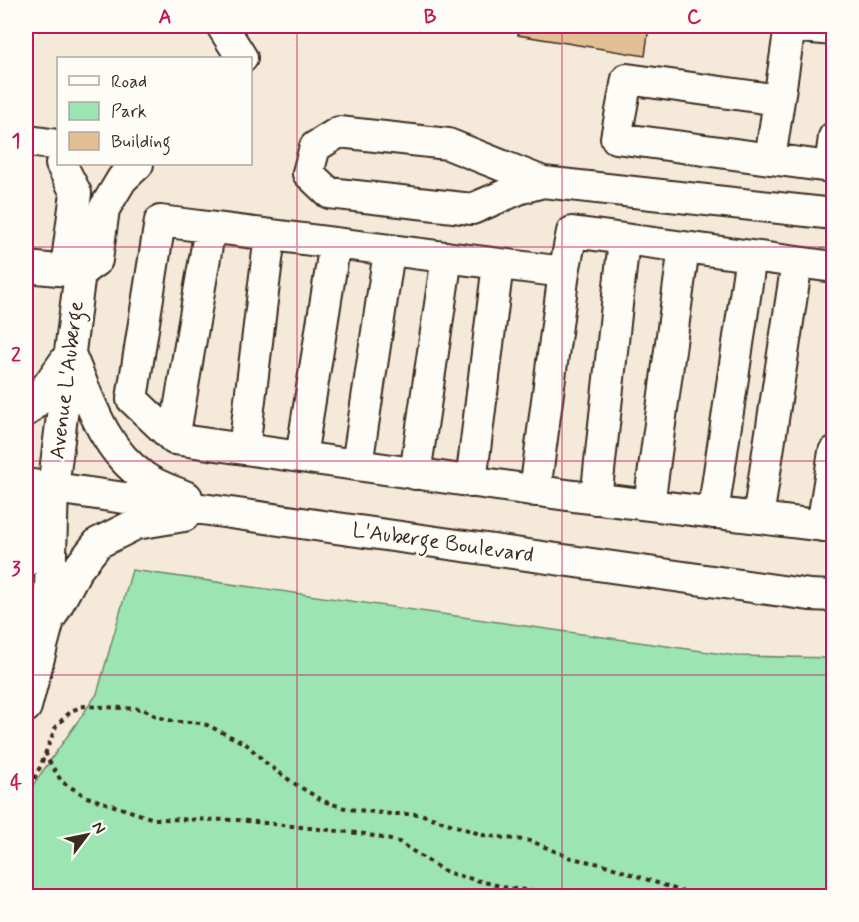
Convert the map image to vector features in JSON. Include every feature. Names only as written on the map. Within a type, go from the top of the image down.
[{"type":"street","points":[[222,26],[241,57]]},
{"type":"street","points":[[770,159],[790,26],[834,30]]},
{"type":"street","points":[[779,100],[627,79],[616,138],[832,167],[834,137]]},
{"type":"street","points":[[543,182],[521,188],[472,209],[329,193],[308,174],[315,147],[339,132],[448,144],[543,182],[834,214]]},
{"type":"street","points":[[59,165],[76,193],[68,253],[80,272]]},
{"type":"street","points":[[26,267],[80,272],[97,260],[104,209],[122,179],[137,165]]},
{"type":"street","points":[[564,272],[389,252],[160,221],[132,399],[174,439],[535,491],[828,526],[834,452]]},
{"type":"street","points":[[174,439],[210,228]]},
{"type":"street","points":[[535,491],[564,272],[572,232],[834,267]]},
{"type":"street","points":[[244,449],[270,235]]},
{"type":"street","points":[[596,499],[624,240]]},
{"type":"street","points":[[301,457],[335,243]]},
{"type":"street","points":[[649,506],[684,247]]},
{"type":"street","points":[[357,465],[389,252]]},
{"type":"street","points":[[713,513],[751,256]]},
{"type":"street","points":[[415,474],[447,257]]},
{"type":"street","points":[[758,518],[797,262]]},
{"type":"street","points":[[471,482],[498,264]]},
{"type":"street","name":"Avenue L'Auberge","points":[[26,561],[39,486],[70,354],[80,272]]},
{"type":"street","points":[[26,411],[36,402],[70,354]]},
{"type":"street","points":[[70,354],[99,426],[118,452],[144,477],[217,511]]},
{"type":"street","name":"Avenue L'Auberge","points":[[26,707],[49,620],[39,486]]},
{"type":"street","name":"L'Auberge Boulevard","points":[[39,486],[810,595],[834,596]]},
{"type":"street","points":[[49,620],[76,571],[99,543],[136,524],[217,511]]},
{"type":"path","points":[[26,795],[56,726],[71,711],[83,706],[143,709],[158,717],[176,722],[207,725],[246,744],[266,763],[323,801],[348,809],[391,814],[420,814],[483,835],[531,841],[571,858],[605,865],[695,897]]},
{"type":"path","points":[[46,752],[47,758],[62,782],[87,797],[154,819],[238,820],[365,834],[399,842],[442,870],[456,875],[508,888],[548,893],[572,893],[591,897]]},
{"type":"green space","points":[[132,570],[737,656],[833,658],[833,896],[26,896],[26,795],[97,694]]},
{"type":"building","points":[[518,26],[649,26],[645,56],[518,35]]}]
